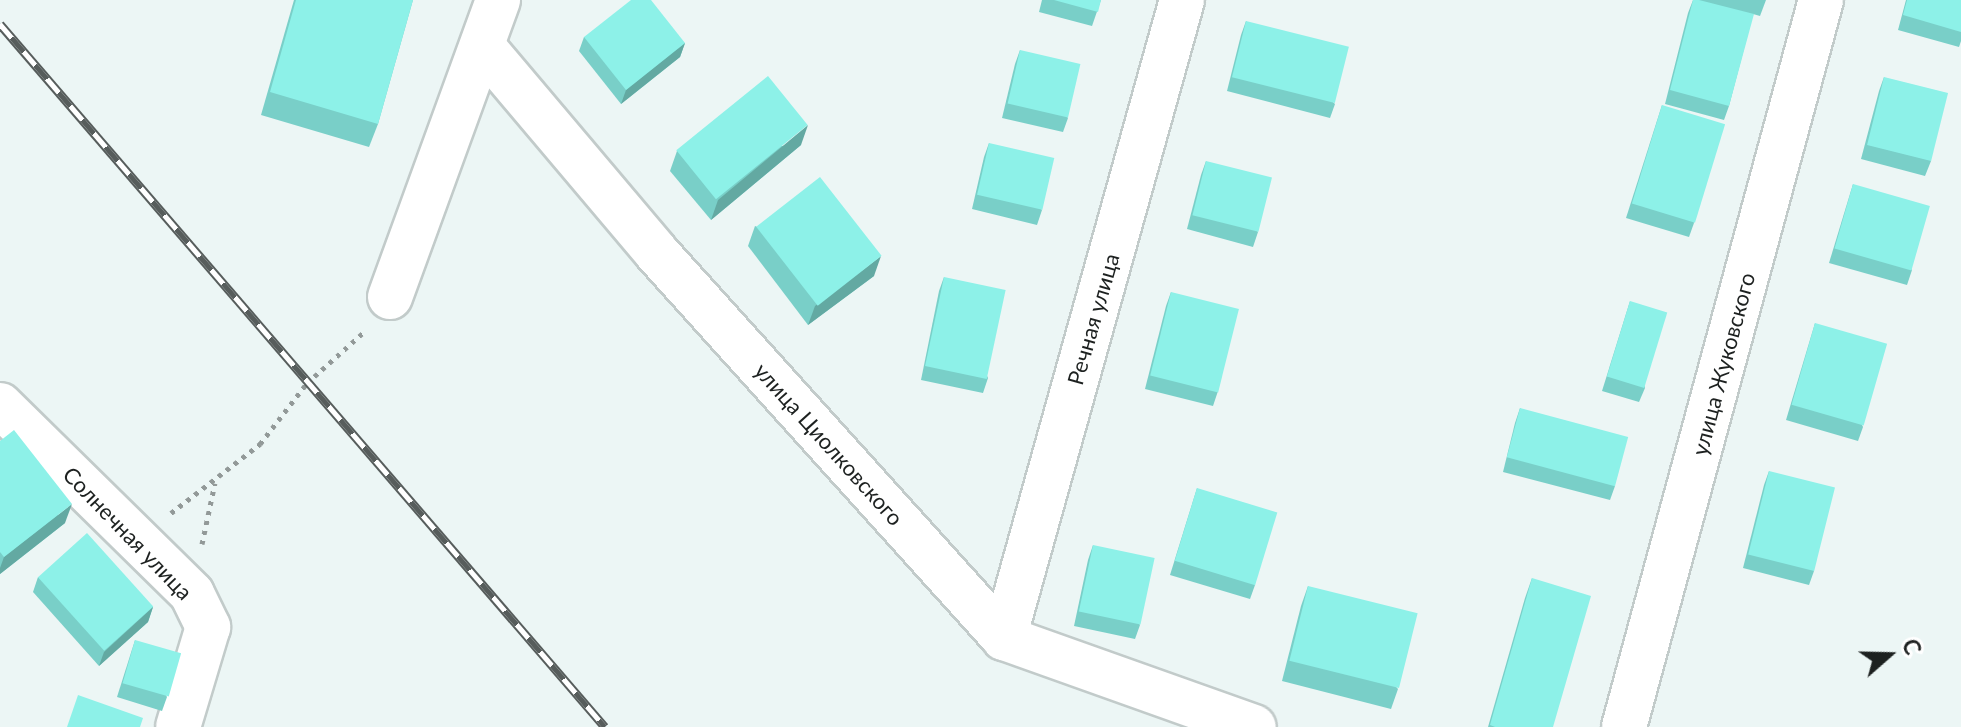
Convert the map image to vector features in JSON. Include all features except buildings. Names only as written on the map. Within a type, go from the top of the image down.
[{"type":"street","points":[[390,297],[498,0]]},
{"type":"street","name":"Речная улица","points":[[1004,638],[1182,0]]},
{"type":"street","name":"улица Жуковского","points":[[1624,727],[1821,0]]},
{"type":"street","name":"улица Циолковского","points":[[483,47],[656,252],[1004,638],[1254,727]]},
{"type":"street","name":"Солнечная улица","points":[[0,405],[192,594],[208,627],[178,727]]},
{"type":"path","points":[[175,512],[260,444],[307,383],[358,342],[390,297]]},
{"type":"path","points":[[192,594],[215,483]]},
{"type":"railway","points":[[0,24],[605,727]]}]
